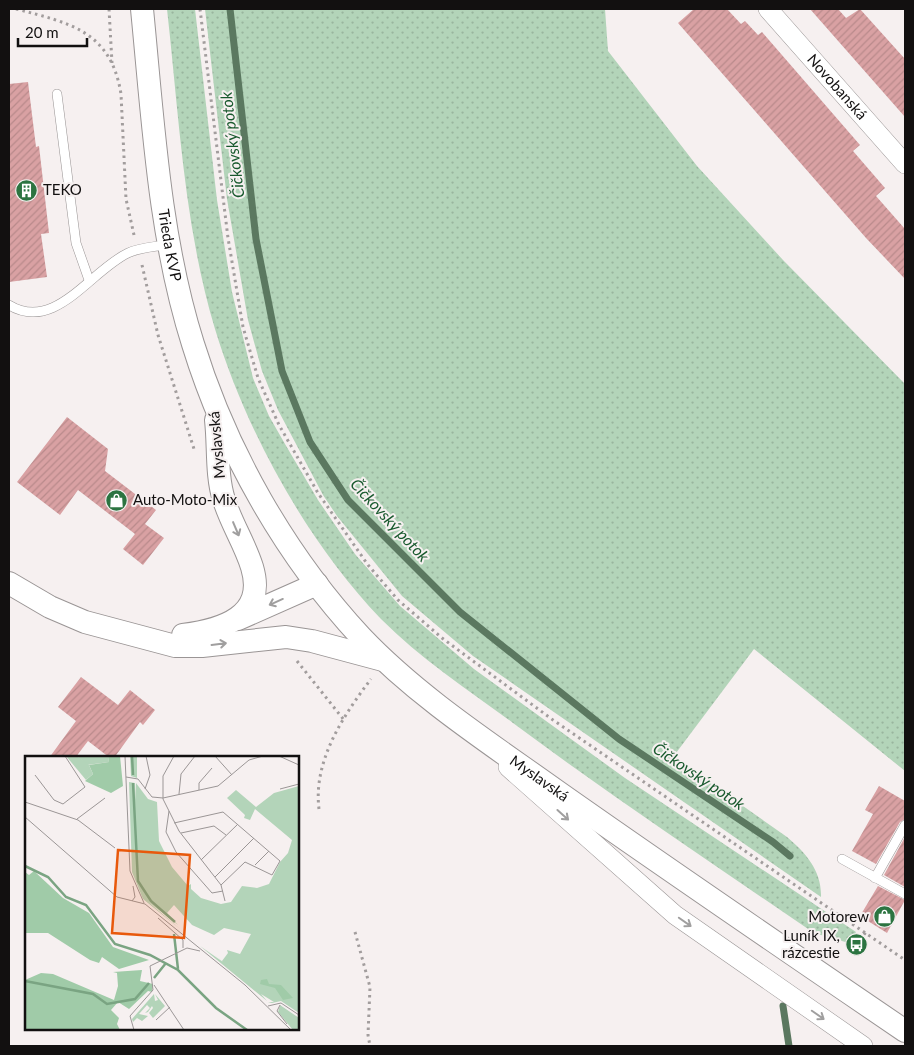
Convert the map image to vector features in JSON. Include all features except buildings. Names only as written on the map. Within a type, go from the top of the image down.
[{"type":"street","name":"Trieda KVP","points":[[142,9],[170,244],[192,341],[212,396],[245,470],[280,531],[339,612],[384,660]]},
{"type":"street","name":"Novobanská","points":[[768,9],[905,164]]},
{"type":"street","name":"Myslavská","points":[[137,636],[186,635],[218,628],[236,620],[251,602],[254,577],[221,490],[217,428],[212,396]]},
{"type":"street","name":"Myslavská","points":[[9,583],[33,598],[68,615],[100,627],[169,644],[192,647],[286,637],[312,641],[384,660],[434,702],[593,817],[905,1031]]},
{"type":"street","points":[[236,620],[317,584]]},
{"type":"street","points":[[434,702],[675,916],[864,1046]]},
{"type":"lane","points":[[57,94],[76,243],[89,280]]},
{"type":"lane","points":[[9,306],[22,312],[42,313],[62,303],[89,280],[127,254],[170,244]]},
{"type":"lane","points":[[875,878],[905,825]]},
{"type":"lane","points":[[842,859],[905,894]]},
{"type":"path","points":[[16,9],[51,18],[84,30],[105,49],[119,82],[121,94],[126,199],[138,250]]},
{"type":"path","points":[[109,9],[112,66]]},
{"type":"path","points":[[200,9],[228,238],[243,327],[258,378],[279,425],[314,485],[368,565],[398,600],[442,638],[553,720],[710,830],[866,932],[905,960]]},
{"type":"path","points":[[319,809],[318,778],[328,749],[367,684],[384,660]]},
{"type":"path","points":[[355,932],[370,987],[368,1035],[370,1046]]},
{"type":"path","points":[[856,945],[866,932]]},
{"type":"green space","points":[[167,9],[195,9],[217,200],[232,292],[253,378],[269,416],[285,444],[318,500],[355,554],[400,606],[474,669],[625,778],[856,932],[849,943],[814,933],[625,803],[445,674],[396,634],[381,619],[328,556],[282,483],[262,445],[228,368],[215,329],[196,251],[189,211]]},
{"type":"green space","points":[[205,9],[605,9],[608,51],[697,166],[783,260],[905,384],[905,771],[754,649],[673,757],[794,843],[812,863],[816,871],[821,888],[821,897],[473,656],[402,596],[337,516],[323,495],[278,410],[262,371],[248,320],[227,199]]},
{"type":"waterway","name":"Čičkovský potok","points":[[230,9],[256,239],[282,371],[310,442],[348,500],[460,612],[619,739],[773,842],[790,856]]},
{"type":"waterway","name":"Čičkovský potok","points":[[783,1006],[789,1046]]},
{"type":"place","name":"TEKO","points":[[27,190]]},
{"type":"place","name":"Auto-Moto-Mix","points":[[117,500]]},
{"type":"place","name":"Motorew","points":[[885,917]]},
{"type":"place","name":"Luník IX, rázcestie","points":[[856,945]]}]
